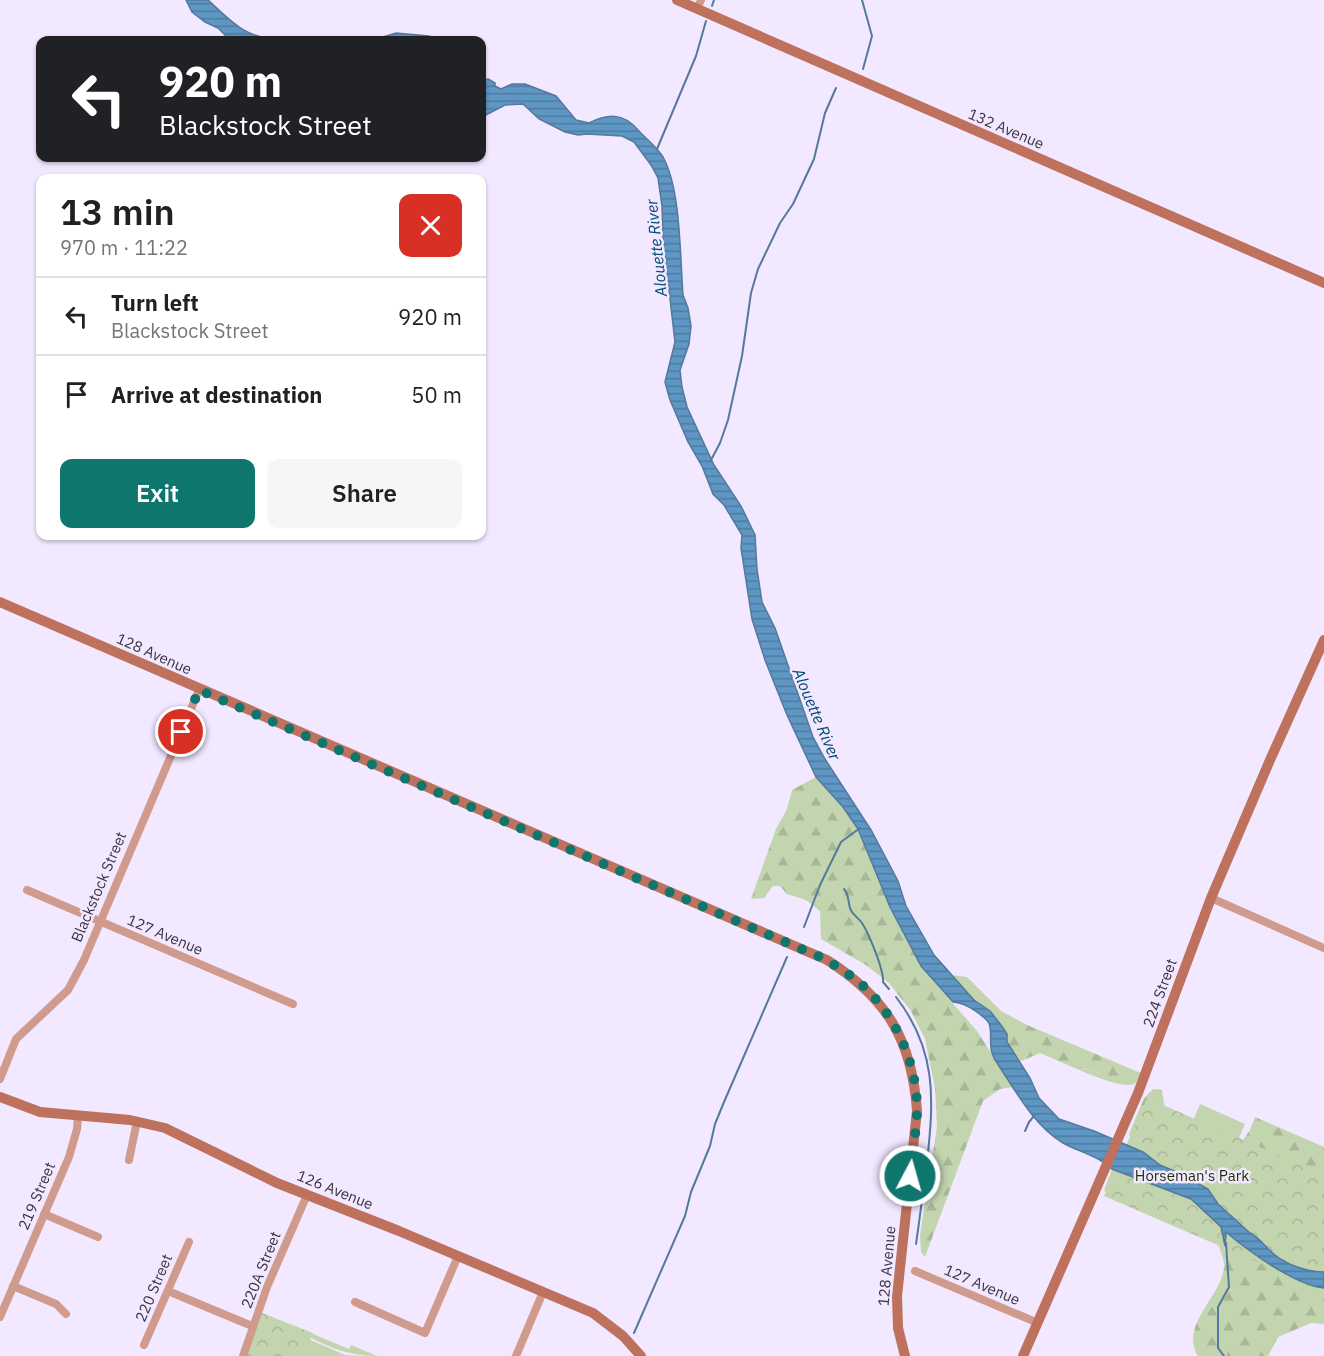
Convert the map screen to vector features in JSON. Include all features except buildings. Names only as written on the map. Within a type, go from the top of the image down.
[{"type":"main road","name":"132 Avenue","points":[[677,0],[699,4],[1324,283]]},
{"type":"main road","name":"128 Avenue","points":[[0,602],[827,960],[862,984],[886,1011],[901,1037],[911,1066],[915,1091],[917,1111],[897,1296],[898,1328],[905,1356]]},
{"type":"main road","name":"224 Street","points":[[1023,1356],[1149,1066],[1212,898],[1324,640]]},
{"type":"main road","name":"126 Avenue","points":[[0,1098],[40,1112],[137,1121],[165,1128],[268,1179],[593,1313],[623,1336],[641,1356]]},
{"type":"street","name":"Blackstock Street","points":[[0,1079],[16,1039],[68,990],[84,960],[199,690]]},
{"type":"street","name":"127 Avenue","points":[[27,890],[293,1004]]},
{"type":"street","points":[[1212,898],[1324,948]]},
{"type":"street","name":"219 Street","points":[[0,1317],[72,1147],[78,1116]]},
{"type":"street","points":[[129,1160],[137,1121]]},
{"type":"street","name":"220A Street","points":[[243,1356],[252,1326],[307,1195]]},
{"type":"street","points":[[44,1214],[98,1237]]},
{"type":"street","name":"220 Street","points":[[144,1345],[189,1242]]},
{"type":"street","points":[[355,1302],[425,1333],[458,1256]]},
{"type":"street","name":"127 Avenue","points":[[915,1271],[1038,1323]]},
{"type":"street","points":[[13,1286],[56,1304],[66,1314]]},
{"type":"street","points":[[168,1291],[252,1326]]},
{"type":"street","points":[[516,1356],[543,1292]]},
{"type":"green space","points":[[816,777],[843,807],[858,829],[890,907],[920,966],[977,1031],[1013,1087],[1000,1089],[983,1101],[925,1257],[921,1252],[920,1235],[937,1127],[935,1088],[925,1039],[911,1011],[889,983],[866,965],[821,939],[820,911],[806,900],[787,894],[780,886],[773,886],[764,898],[751,899],[776,829],[787,809],[792,790]]},
{"type":"green space","points":[[951,975],[967,977],[1001,1011],[1027,1025],[1136,1071],[1133,1078],[1128,1081],[1082,1068],[1077,1069],[1040,1053],[1019,1062],[1007,1042],[1001,1025],[990,1011],[974,1000]]},
{"type":"green space","points":[[1082,1068],[1103,1074],[1133,1078],[1136,1071],[1141,1073],[1135,1084],[1129,1085],[1106,1080],[1077,1069]]},
{"type":"green space","points":[[1153,1089],[1162,1090],[1165,1110],[1231,1157],[1250,1130],[1255,1117],[1324,1147],[1324,1272],[1133,1143],[1129,1134],[1144,1098]]},
{"type":"green space","name":"Horseman's Park","points":[[1147,1098],[1324,1175],[1324,1291],[1104,1196]]},
{"type":"green space","points":[[1200,1104],[1245,1124],[1231,1157],[1186,1138]]},
{"type":"green space","points":[[1112,1169],[1126,1173],[1224,1242],[1225,1251],[1228,1244],[1324,1288],[1324,1324],[1311,1323],[1278,1337],[1268,1356],[1198,1356],[1194,1344],[1197,1322],[1222,1278],[1224,1267],[1218,1244],[1109,1196],[1104,1190]]},
{"type":"green space","points":[[262,1313],[313,1333],[304,1356],[246,1356]]},
{"type":"green space","points":[[294,1326],[349,1349],[351,1345],[377,1356],[344,1352],[313,1339]]},
{"type":"green space","points":[[306,1338],[345,1355],[362,1356],[283,1356]]},
{"type":"water","points":[[186,0],[208,0],[239,27],[258,36],[226,36],[218,28],[192,12]]},
{"type":"water","points":[[396,33],[429,36],[386,36]]},
{"type":"water","points":[[486,80],[495,83],[495,86],[501,89],[512,84],[525,84],[556,96],[576,120],[589,123],[603,117],[615,116],[627,120],[655,146],[663,157],[669,171],[676,205],[683,295],[691,326],[689,344],[680,370],[687,407],[714,465],[741,506],[755,535],[762,602],[775,628],[813,737],[871,830],[898,881],[906,906],[934,955],[974,1000],[990,1011],[1001,1025],[1007,1034],[1007,1042],[1030,1078],[1039,1098],[1059,1119],[1143,1152],[1160,1165],[1208,1189],[1218,1204],[1280,1259],[1311,1271],[1324,1272],[1324,1288],[1312,1286],[1286,1274],[1226,1232],[1225,1246],[1221,1227],[1191,1199],[1112,1169],[1089,1154],[1053,1136],[1028,1109],[995,1059],[991,1051],[991,1030],[986,1019],[971,1008],[953,1002],[921,966],[890,907],[858,829],[843,807],[816,777],[787,715],[765,660],[752,619],[741,548],[742,535],[724,505],[713,494],[670,400],[665,382],[675,342],[658,178],[634,142],[622,136],[578,135],[565,132],[539,119],[523,104],[505,105],[486,115]]},
{"type":"waterway","points":[[712,6],[714,0]]},
{"type":"waterway","points":[[862,0],[872,36],[863,69]]},
{"type":"waterway","points":[[657,149],[696,56],[706,21]]},
{"type":"waterway","points":[[711,460],[728,420],[742,356],[751,293],[758,269],[814,159],[825,113],[836,88]]},
{"type":"waterway","points":[[804,927],[820,885],[841,842],[860,828]]},
{"type":"waterway","points":[[844,889],[851,910],[868,935],[879,961],[883,982],[889,989]]},
{"type":"waterway","points":[[634,1333],[685,1216],[691,1192],[710,1146],[715,1124],[787,957]]},
{"type":"waterway","points":[[896,997],[919,1036],[930,1076],[931,1117],[916,1244]]},
{"type":"waterway","points":[[1025,1131],[1034,1116]]},
{"type":"waterway","points":[[1224,1356],[1218,1348],[1218,1307],[1229,1287],[1226,1243]]},
{"type":"route","points":[[181,732],[199,690],[827,960],[862,984],[886,1011],[901,1037],[911,1066],[917,1111],[910,1176]]},
{"type":"water label","name":"Alouette River","points":[[656,248]]},
{"type":"water label","name":"Alouette River","points":[[817,714]]}]
